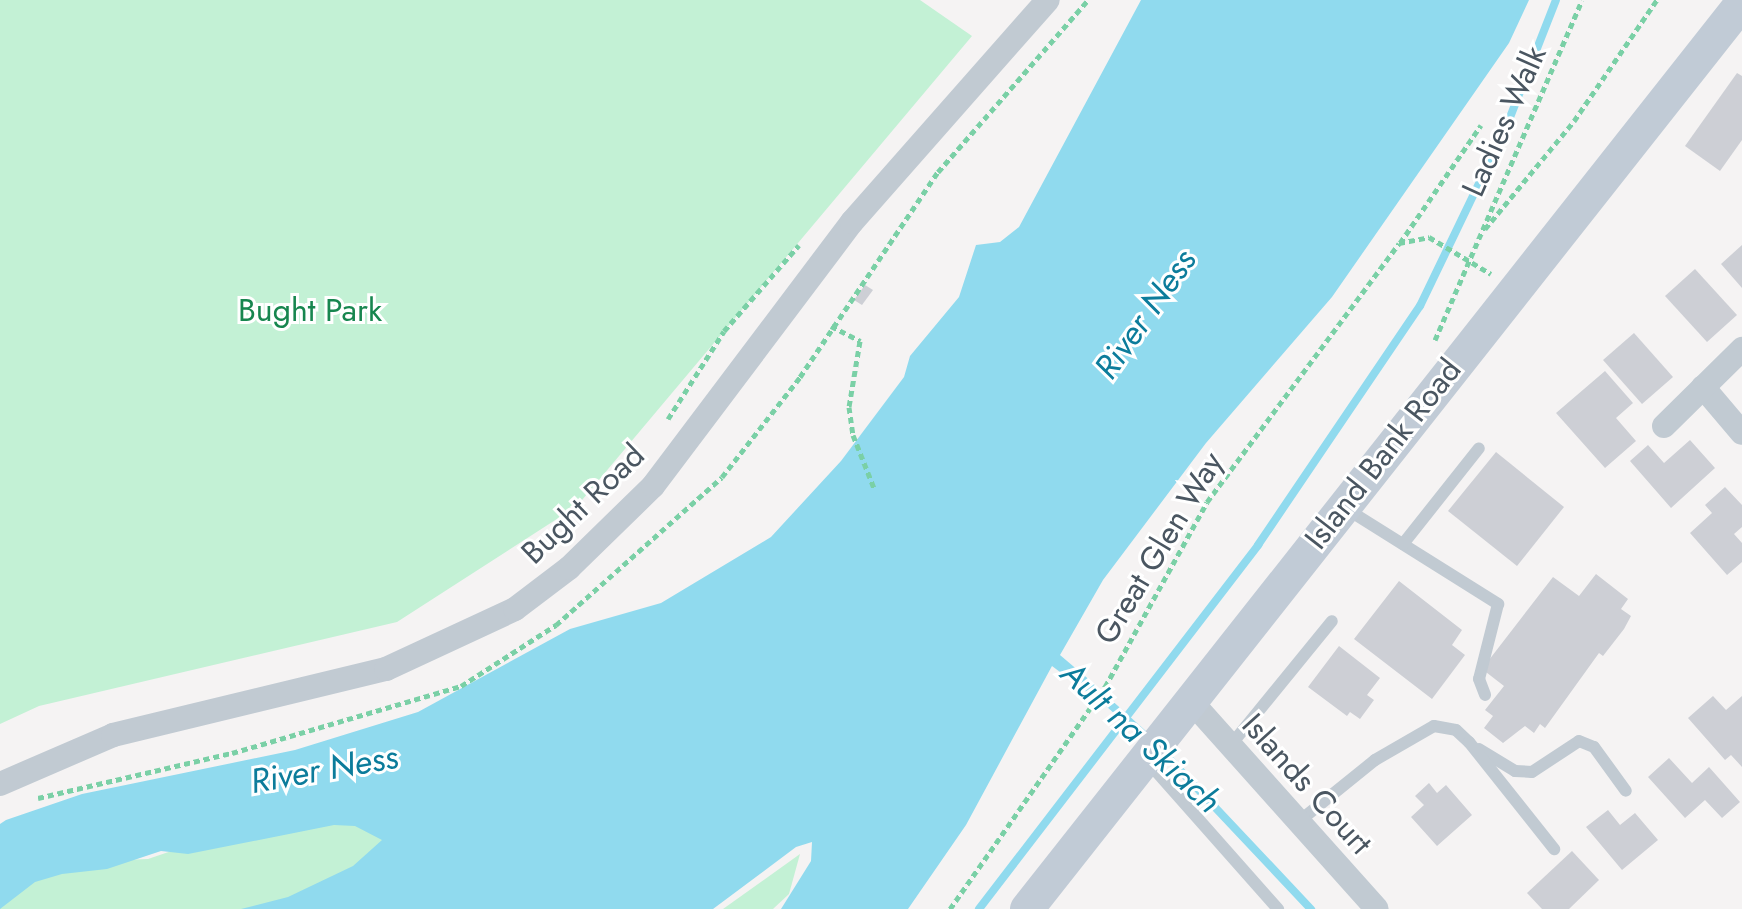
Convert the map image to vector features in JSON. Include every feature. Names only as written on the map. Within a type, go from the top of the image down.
[{"type":"main road","name":"Island Bank Road","points":[[1027,909],[1742,3]]},
{"type":"street","name":"Bught Road","points":[[0,784],[113,735],[386,669],[515,609],[569,568],[653,486],[852,222],[1042,9]]},
{"type":"street","points":[[1664,426],[1742,349]]},
{"type":"street","points":[[1703,387],[1742,433]]},
{"type":"street","name":"Islands Court","points":[[1190,700],[1377,909]]},
{"type":"lane","points":[[1403,544],[1479,448]]},
{"type":"lane","points":[[1342,506],[1498,604],[1479,679],[1485,695]]},
{"type":"lane","points":[[1230,746],[1332,621]]},
{"type":"lane","points":[[1297,823],[1375,760],[1434,726],[1456,730],[1469,742],[1554,849]]},
{"type":"lane","points":[[1469,742],[1515,771],[1532,772],[1579,741],[1594,747],[1626,791]]},
{"type":"lane","points":[[1153,748],[1278,909]]},
{"type":"path","points":[[34,799],[232,753],[461,686],[556,625],[722,477],[800,377],[831,326],[938,172],[1088,0]]},
{"type":"path","name":"Ladies Walk","points":[[1399,243],[1429,237],[1471,262],[1480,234],[1582,0]]},
{"type":"path","points":[[1480,234],[1574,121],[1657,0]]},
{"type":"path","name":"Great Glen Way","points":[[950,909],[1105,687],[1207,502],[1399,243],[1481,125]]},
{"type":"path","points":[[661,430],[724,331],[806,236]]},
{"type":"path","points":[[831,326],[860,341],[850,378],[853,435],[874,488]]},
{"type":"green space","name":"Bught Park","points":[[0,0],[920,0],[972,36],[577,506],[397,622],[39,706],[0,724]]},
{"type":"green space","points":[[367,814],[389,843],[296,909],[0,909],[0,890],[72,862],[148,859],[195,843]]},
{"type":"green space","points":[[800,854],[789,894],[773,909],[723,909]]},
{"type":"water","name":"River Ness","points":[[1141,0],[1529,0],[1509,43],[1332,297],[1206,443],[1103,580],[1060,655],[1093,683],[1088,693],[1052,666],[966,825],[908,909],[781,909],[811,861],[812,842],[796,847],[713,909],[241,909],[288,897],[353,866],[382,840],[355,826],[334,825],[188,854],[161,851],[107,869],[62,874],[35,882],[0,909],[0,824],[6,820],[82,794],[295,750],[418,712],[570,629],[661,603],[771,537],[841,461],[904,377],[910,356],[959,297],[976,245],[1000,242],[1019,227]]},
{"type":"building","points":[[1737,73],[1742,76],[1742,140],[1720,171],[1685,146]]},
{"type":"building","points":[[1742,245],[1742,288],[1721,264]]},
{"type":"building","points":[[1695,269],[1737,315],[1707,342],[1665,296]]},
{"type":"building","points":[[865,285],[873,290],[862,305],[854,300]]},
{"type":"building","points":[[1634,333],[1673,377],[1642,404],[1603,360]]},
{"type":"building","points":[[1605,371],[1633,403],[1616,418],[1636,441],[1605,468],[1556,413]]},
{"type":"building","points":[[1690,440],[1715,468],[1671,508],[1630,461],[1648,445],[1664,463]]},
{"type":"building","points":[[1496,452],[1564,507],[1517,566],[1448,511]]},
{"type":"building","points":[[1725,487],[1742,505],[1742,527],[1734,534],[1742,543],[1742,562],[1727,575],[1690,533],[1712,513],[1705,505]]},
{"type":"building","points":[[1596,574],[1628,599],[1621,609],[1631,616],[1624,629],[1603,656],[1599,653],[1545,728],[1540,724],[1534,733],[1525,726],[1503,743],[1484,728],[1493,716],[1485,710],[1504,686],[1482,669],[1553,577],[1579,596]]},
{"type":"building","points":[[1399,581],[1462,630],[1452,645],[1465,655],[1432,699],[1354,639]]},
{"type":"building","points":[[1339,646],[1380,678],[1367,695],[1374,700],[1360,719],[1350,712],[1347,716],[1308,687]]},
{"type":"building","points":[[1713,696],[1726,710],[1742,696],[1742,767],[1731,755],[1725,760],[1688,718]]},
{"type":"building","points":[[1669,758],[1692,783],[1709,767],[1740,802],[1722,818],[1705,800],[1685,818],[1648,777]]},
{"type":"building","points":[[1429,783],[1437,793],[1446,785],[1472,815],[1437,846],[1411,817],[1424,805],[1415,796]]},
{"type":"building","points":[[1608,810],[1620,825],[1635,813],[1658,840],[1622,870],[1586,827]]},
{"type":"building","points":[[1572,851],[1599,880],[1569,909],[1542,909],[1527,893]]},
{"type":"waterway","points":[[979,909],[1258,545],[1420,306],[1507,125],[1556,0]]},
{"type":"waterway","name":"Ault na Skiach","points":[[1083,680],[1151,741]]},
{"type":"waterway","name":"Ault na Skiach","points":[[1161,750],[1311,909]]}]
